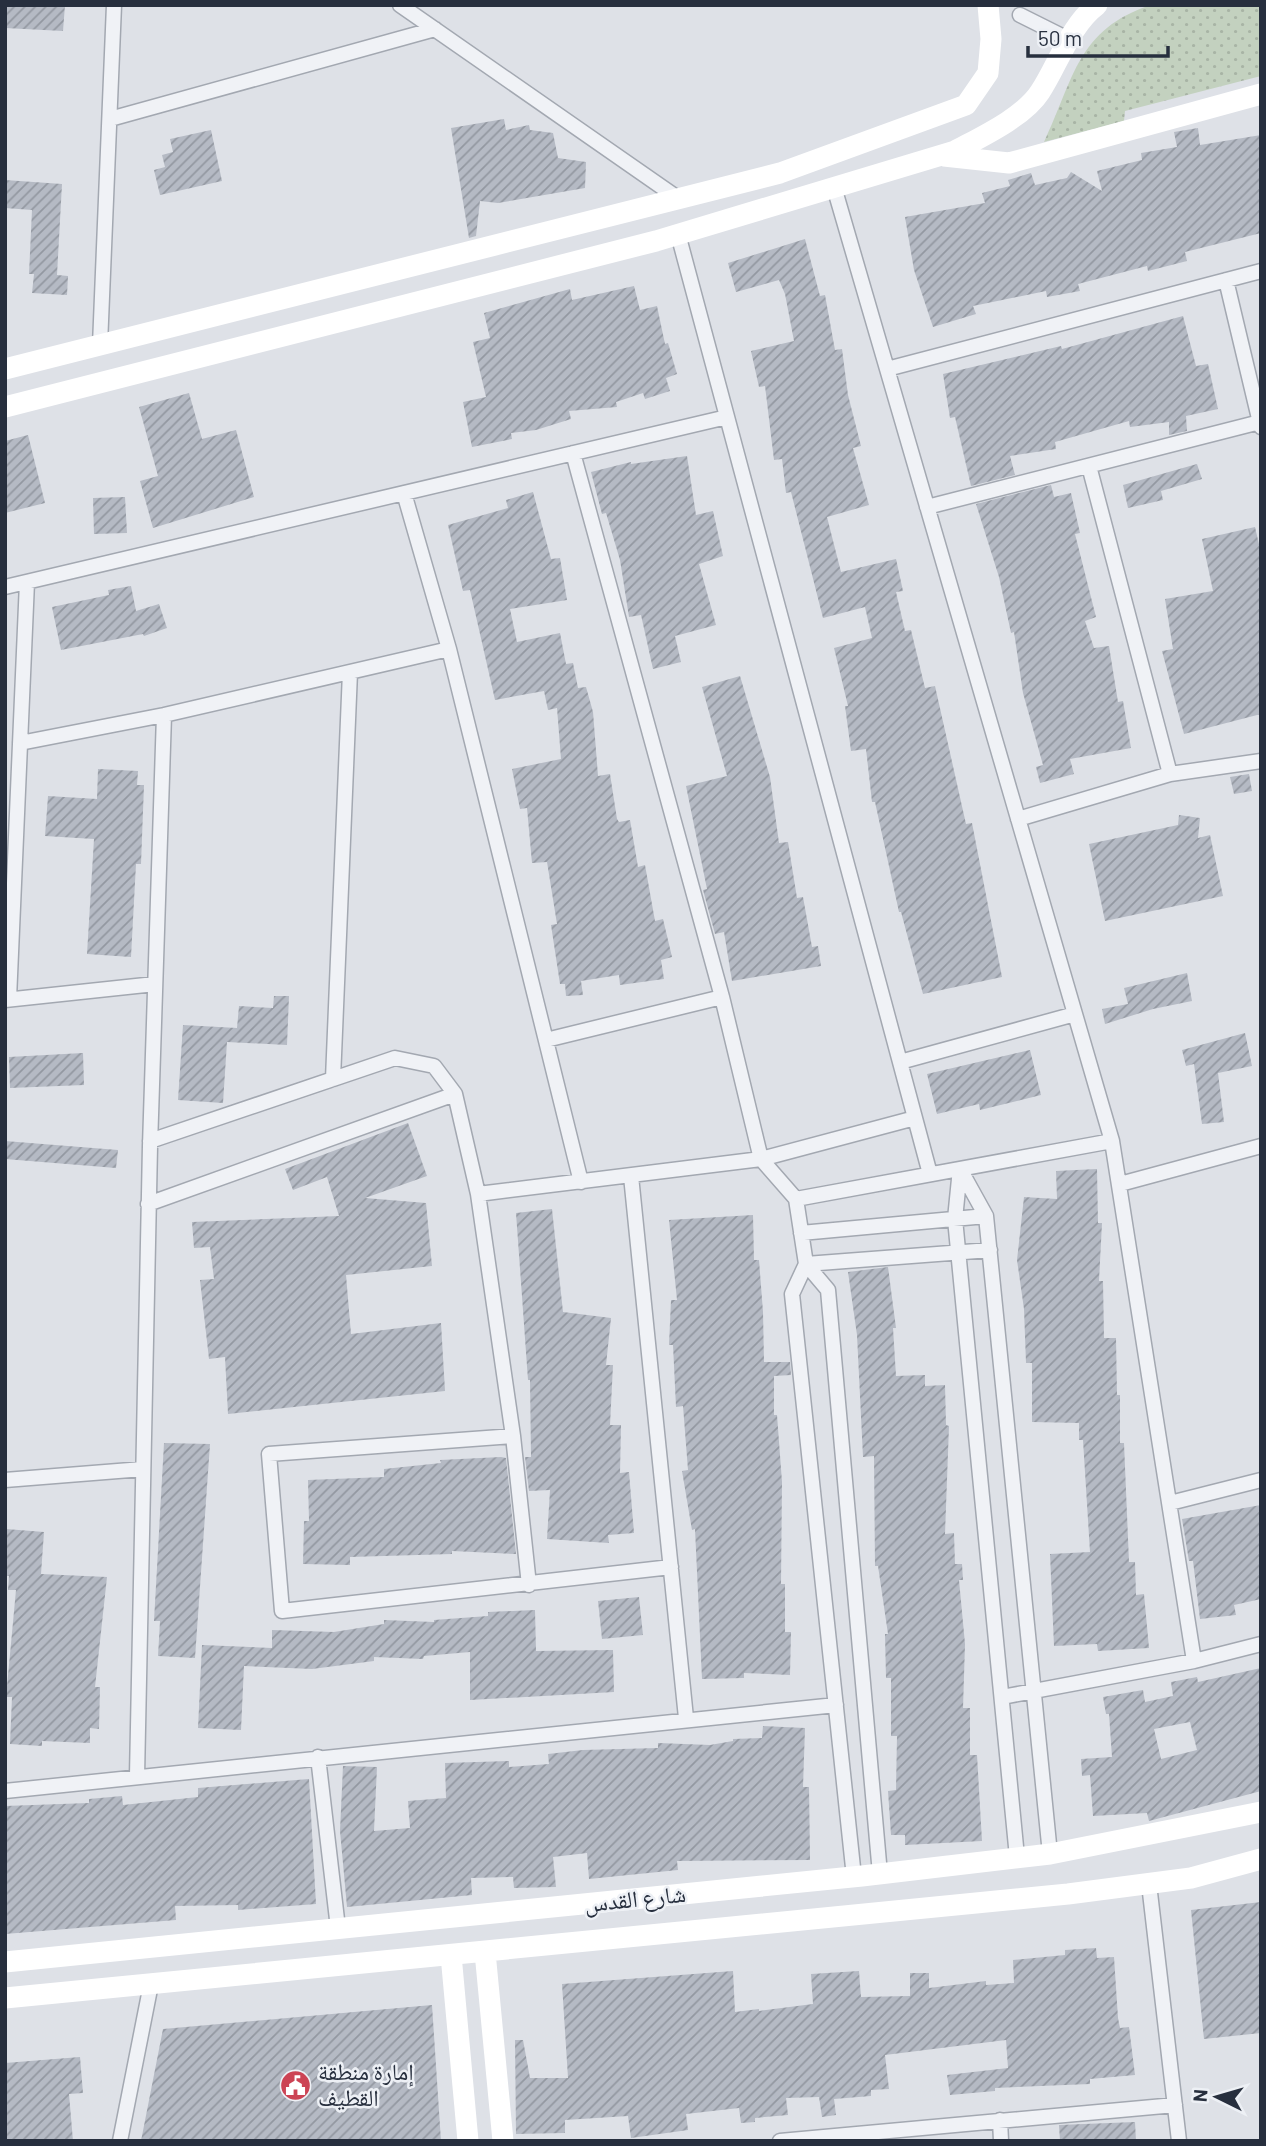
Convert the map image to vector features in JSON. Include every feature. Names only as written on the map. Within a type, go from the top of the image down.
[{"type":"street","points":[[100,345],[114,5]]},
{"type":"street","points":[[400,5],[679,199]]},
{"type":"street","points":[[5,369],[780,173],[966,105],[988,73],[991,39],[988,5]]},
{"type":"street","points":[[5,407],[678,234],[940,156],[998,128],[1039,95],[1070,40],[1097,5]]},
{"type":"street","points":[[1020,15],[1070,40]]},
{"type":"street","points":[[110,119],[435,29]]},
{"type":"street","points":[[940,156],[1009,163],[1261,94]]},
{"type":"street","points":[[834,187],[1112,1141],[1194,1661]]},
{"type":"street","points":[[678,234],[930,1174]]},
{"type":"street","points":[[887,369],[1261,271]]},
{"type":"street","points":[[927,507],[1260,425],[1226,280]]},
{"type":"street","points":[[5,587],[727,417]]},
{"type":"street","points":[[573,453],[722,997],[761,1159],[796,1199],[806,1264],[828,1290],[880,1874]]},
{"type":"street","points":[[1089,466],[1170,774]]},
{"type":"street","points":[[404,493],[449,649],[581,1182]]},
{"type":"street","points":[[27,582],[7,1000],[155,984]]},
{"type":"street","points":[[20,743],[164,715],[449,649]]},
{"type":"street","points":[[333,1079],[350,672]]},
{"type":"street","points":[[137,1776],[148,1204],[164,715]]},
{"type":"street","points":[[1018,819],[1170,774],[1261,761]]},
{"type":"street","points":[[546,1040],[722,997]]},
{"type":"street","points":[[900,1062],[1075,1014]]},
{"type":"street","points":[[150,1141],[395,1058],[434,1066],[455,1094],[478,1194],[513,1436],[529,1585]]},
{"type":"street","points":[[148,1204],[455,1094]]},
{"type":"street","points":[[478,1194],[761,1159],[915,1118]]},
{"type":"street","points":[[796,1199],[1112,1141]]},
{"type":"street","points":[[1120,1184],[1261,1146]]},
{"type":"street","points":[[960,1169],[986,1216],[1050,1854]]},
{"type":"street","points":[[960,1169],[955,1219],[1017,1857]]},
{"type":"street","points":[[631,1176],[686,1718]]},
{"type":"street","points":[[801,1233],[986,1216]]},
{"type":"street","points":[[806,1264],[990,1250]]},
{"type":"street","points":[[806,1264],[792,1294],[854,1877]]},
{"type":"street","points":[[513,1436],[269,1454],[282,1611],[671,1567]]},
{"type":"street","points":[[5,1480],[143,1469]]},
{"type":"street","points":[[1170,1503],[1261,1480]]},
{"type":"street","points":[[1002,1697],[1194,1661],[1261,1644]]},
{"type":"street","points":[[5,1791],[686,1718],[836,1705]]},
{"type":"street","points":[[318,1757],[338,1928]]},
{"type":"street","name":"شارع القدس","points":[[5,1962],[854,1877],[1050,1854],[1261,1812]]},
{"type":"street","points":[[5,1998],[1149,1884],[1191,1878],[1261,1859]]},
{"type":"street","points":[[1149,1884],[1179,2141]]},
{"type":"street","points":[[485,1952],[503,2141]]},
{"type":"street","points":[[451,1955],[468,2141]]},
{"type":"street","points":[[120,2141],[151,1984]]},
{"type":"street","points":[[780,2141],[837,2138],[1175,2105]]},
{"type":"street","points":[[1000,2120],[1001,2141]]},
{"type":"green space","points":[[1151,5],[1261,5],[1261,76],[1125,111],[1124,121],[1044,142],[1072,77],[1093,42],[1126,15]]},
{"type":"building","points":[[5,5],[65,5],[63,31],[5,28]]},
{"type":"building","points":[[504,119],[506,130],[529,125],[530,130],[553,133],[558,158],[586,162],[585,188],[498,203],[480,201],[476,236],[469,238],[451,128]]},
{"type":"building","points":[[1198,128],[1200,145],[1261,135],[1261,233],[1185,252],[1187,261],[1148,271],[1147,266],[1078,284],[1080,291],[1047,297],[1046,291],[973,306],[976,314],[933,327],[914,270],[905,217],[985,203],[982,193],[1010,186],[1008,180],[1031,173],[1035,185],[1067,178],[1071,172],[1102,191],[1097,171],[1142,160],[1141,153],[1177,147],[1174,132]]},
{"type":"building","points":[[211,130],[222,181],[160,195],[154,170],[165,167],[162,155],[173,152],[170,139]]},
{"type":"building","points":[[5,180],[62,184],[57,275],[68,276],[67,295],[32,293],[34,274],[29,274],[32,210],[5,208]]},
{"type":"building","points":[[805,239],[820,296],[825,295],[835,350],[842,349],[848,395],[861,446],[853,448],[869,505],[827,517],[841,572],[896,559],[903,591],[896,592],[905,631],[911,630],[925,688],[935,686],[966,824],[972,823],[1002,977],[923,994],[899,912],[875,802],[872,802],[866,749],[851,751],[845,706],[848,706],[834,648],[872,638],[865,607],[823,618],[791,492],[786,493],[782,459],[774,460],[765,386],[759,387],[751,351],[794,341],[785,294],[779,280],[736,292],[728,263]]},
{"type":"building","points":[[634,286],[640,310],[657,306],[665,344],[668,343],[677,374],[666,378],[670,391],[645,399],[643,393],[616,402],[617,407],[569,411],[571,419],[536,430],[511,433],[512,439],[472,447],[463,402],[486,397],[473,342],[490,338],[484,313],[570,289],[572,300]]},
{"type":"building","points":[[1183,316],[1196,366],[1208,364],[1218,409],[1186,416],[1187,431],[1169,435],[1169,422],[1130,427],[1129,421],[1055,442],[1056,449],[1010,456],[1015,475],[971,486],[955,417],[950,418],[943,374],[1061,346],[1062,349]]},
{"type":"building","points":[[189,393],[202,439],[236,430],[254,497],[153,528],[140,481],[158,476],[139,407]]},
{"type":"building","points":[[28,435],[45,503],[5,513],[5,441]]},
{"type":"building","points":[[687,456],[696,515],[713,511],[723,556],[699,564],[716,625],[675,636],[681,662],[653,669],[641,615],[629,617],[620,560],[606,513],[602,514],[591,472],[631,462]]},
{"type":"building","points":[[1197,464],[1202,479],[1161,491],[1163,500],[1128,508],[1123,485]]},
{"type":"building","points":[[1051,485],[1054,497],[1071,493],[1080,533],[1075,534],[1096,617],[1085,621],[1094,648],[1109,646],[1118,702],[1123,701],[1131,748],[1070,759],[1074,774],[1040,783],[1036,767],[1043,765],[1023,693],[1014,632],[1011,633],[999,577],[976,504]]},
{"type":"building","points":[[533,492],[551,559],[560,558],[567,600],[510,609],[517,642],[560,633],[566,664],[573,663],[578,688],[586,687],[593,712],[598,776],[610,774],[617,819],[619,822],[630,820],[638,867],[645,865],[655,921],[663,919],[672,957],[661,960],[664,979],[620,985],[619,975],[581,981],[583,995],[566,996],[565,984],[560,984],[551,925],[557,924],[547,862],[532,863],[527,808],[520,809],[512,769],[561,759],[557,708],[548,710],[544,691],[495,700],[470,590],[463,591],[448,525],[508,508],[506,500]]},
{"type":"building","points":[[125,497],[127,533],[94,534],[93,498]]},
{"type":"building","points":[[1255,527],[1261,553],[1261,714],[1184,734],[1162,651],[1173,649],[1165,599],[1213,591],[1202,539]]},
{"type":"building","points":[[131,586],[136,611],[159,604],[167,628],[144,636],[143,634],[61,650],[52,607],[109,595],[108,590]]},
{"type":"building","points":[[740,676],[770,777],[779,843],[788,842],[797,898],[803,897],[812,947],[818,946],[821,966],[732,981],[724,932],[715,934],[703,890],[707,889],[686,786],[727,776],[702,687]]},
{"type":"building","points":[[98,769],[138,771],[137,785],[144,785],[141,864],[136,864],[131,957],[87,954],[94,839],[45,836],[48,796],[97,799]]},
{"type":"building","points":[[1249,774],[1252,791],[1234,794],[1230,777]]},
{"type":"building","points":[[1179,815],[1200,818],[1198,838],[1210,835],[1223,896],[1105,921],[1089,844],[1178,825]]},
{"type":"building","points":[[1187,973],[1192,1001],[1153,1009],[1105,1024],[1102,1009],[1128,1004],[1124,988]]},
{"type":"building","points":[[274,996],[289,996],[287,1045],[227,1042],[223,1103],[178,1100],[183,1025],[237,1028],[239,1006],[273,1008]]},
{"type":"building","points":[[1245,1033],[1252,1066],[1218,1073],[1224,1122],[1202,1124],[1194,1064],[1186,1066],[1182,1050]]},
{"type":"building","points":[[1030,1050],[1041,1095],[980,1110],[979,1104],[937,1114],[927,1074]]},
{"type":"building","points":[[83,1053],[84,1085],[10,1088],[9,1057]]},
{"type":"building","points":[[408,1123],[427,1176],[365,1198],[426,1203],[432,1266],[346,1275],[351,1334],[441,1323],[445,1391],[228,1414],[225,1357],[209,1359],[200,1280],[214,1279],[210,1247],[194,1248],[192,1222],[339,1216],[327,1177],[293,1190],[285,1169]]},
{"type":"building","points":[[5,1141],[118,1150],[116,1168],[5,1159]]},
{"type":"building","points":[[1097,1169],[1098,1223],[1102,1223],[1099,1281],[1103,1281],[1104,1338],[1116,1338],[1117,1395],[1120,1395],[1120,1443],[1124,1443],[1129,1562],[1135,1562],[1136,1595],[1144,1594],[1149,1648],[1098,1651],[1097,1644],[1054,1646],[1050,1554],[1090,1552],[1083,1440],[1079,1440],[1079,1423],[1032,1422],[1032,1363],[1026,1363],[1024,1309],[1017,1260],[1024,1197],[1057,1199],[1056,1171]]},
{"type":"building","points":[[552,1209],[563,1312],[611,1318],[606,1365],[613,1365],[610,1425],[621,1425],[620,1473],[629,1472],[634,1533],[608,1535],[609,1543],[547,1539],[550,1490],[529,1491],[525,1457],[531,1457],[530,1380],[516,1213]]},
{"type":"building","points":[[753,1215],[754,1260],[759,1260],[763,1312],[764,1362],[790,1362],[791,1375],[774,1376],[774,1415],[777,1415],[782,1482],[781,1584],[785,1584],[785,1632],[791,1632],[790,1675],[744,1673],[744,1678],[702,1679],[695,1529],[692,1530],[682,1471],[688,1470],[683,1406],[676,1407],[673,1345],[669,1345],[671,1300],[677,1300],[669,1220]]},
{"type":"building","points":[[888,1267],[896,1328],[893,1328],[896,1376],[925,1375],[925,1386],[945,1385],[946,1425],[949,1426],[945,1534],[954,1533],[955,1564],[962,1564],[963,1580],[959,1580],[965,1644],[963,1708],[970,1708],[970,1755],[977,1755],[982,1841],[905,1845],[905,1835],[891,1835],[888,1791],[896,1790],[897,1736],[891,1736],[891,1678],[886,1678],[885,1634],[888,1634],[878,1566],[875,1566],[874,1456],[863,1457],[857,1335],[848,1272]]},
{"type":"building","points":[[164,1443],[210,1444],[195,1658],[158,1656],[160,1621],[154,1621]]},
{"type":"building","points":[[506,1458],[516,1554],[452,1551],[452,1554],[350,1557],[350,1565],[303,1564],[304,1521],[309,1521],[308,1480],[384,1477],[384,1469],[441,1463],[440,1460]]},
{"type":"building","points":[[1261,1505],[1261,1599],[1234,1605],[1236,1615],[1200,1619],[1193,1561],[1189,1561],[1182,1519]]},
{"type":"building","points":[[6,1529],[44,1532],[41,1574],[107,1577],[95,1687],[100,1687],[99,1729],[90,1728],[90,1743],[42,1741],[42,1746],[10,1744],[12,1697],[6,1697],[16,1590],[8,1590],[9,1576],[5,1576]]},
{"type":"building","points":[[639,1597],[643,1635],[602,1639],[598,1601]]},
{"type":"building","points":[[535,1610],[536,1651],[613,1650],[614,1692],[470,1700],[470,1652],[424,1656],[423,1659],[374,1657],[374,1661],[312,1669],[244,1666],[241,1730],[198,1728],[202,1645],[272,1648],[272,1630],[334,1632],[384,1624],[384,1620],[434,1622],[488,1616],[488,1612]]},
{"type":"building","points":[[1261,1668],[1261,1791],[1149,1821],[1147,1813],[1093,1816],[1090,1775],[1082,1776],[1081,1759],[1112,1757],[1109,1714],[1106,1714],[1103,1697],[1143,1690],[1145,1702],[1173,1696],[1171,1682],[1197,1677],[1198,1682]],"holes":[[[1190,1722],[1197,1750],[1161,1759],[1154,1729]]]},
{"type":"building","points":[[763,1726],[805,1728],[803,1787],[809,1787],[810,1860],[677,1861],[678,1870],[589,1879],[587,1853],[553,1857],[556,1887],[514,1888],[513,1877],[471,1878],[472,1895],[347,1907],[340,1831],[343,1766],[377,1767],[374,1831],[410,1828],[408,1801],[446,1798],[445,1763],[509,1761],[509,1767],[549,1764],[548,1754],[658,1748],[658,1743],[710,1745],[733,1739],[762,1738]]},
{"type":"building","points":[[309,1779],[316,1904],[238,1910],[238,1905],[175,1906],[176,1920],[5,1934],[5,1806],[89,1803],[89,1799],[122,1796],[123,1805],[198,1797],[198,1788]]},
{"type":"building","points":[[1261,1902],[1261,2033],[1204,2039],[1191,1910]]},
{"type":"building","points":[[1096,1948],[1097,1958],[1114,1957],[1118,2018],[1120,2028],[1129,2027],[1135,2075],[1090,2079],[1090,2084],[995,2088],[995,2091],[950,2095],[947,2075],[1008,2068],[1006,2040],[885,2055],[889,2089],[871,2090],[871,2096],[834,2099],[836,2115],[822,2117],[819,2097],[786,2098],[788,2115],[755,2118],[755,2122],[741,2123],[739,2108],[686,2114],[688,2130],[631,2138],[628,2116],[565,2120],[565,2133],[516,2134],[515,2040],[523,2040],[530,2078],[568,2078],[562,1984],[733,1971],[735,2012],[759,2011],[813,2004],[811,1974],[859,1971],[861,1997],[910,1996],[910,1973],[929,1973],[929,1988],[986,1981],[986,1985],[1014,1983],[1013,1960],[1065,1955],[1065,1950]]},
{"type":"building","name":"إمارة منطقة القطيف","points":[[432,2005],[441,2141],[141,2141],[163,2029]]},
{"type":"building","points":[[80,2057],[83,2093],[69,2094],[73,2141],[5,2141],[5,2063]]},
{"type":"building","points":[[1135,2122],[1136,2141],[1060,2141],[1059,2125]]},
{"type":"place","name":"إمارة منطقة القطيف","points":[[295,2085]]}]
